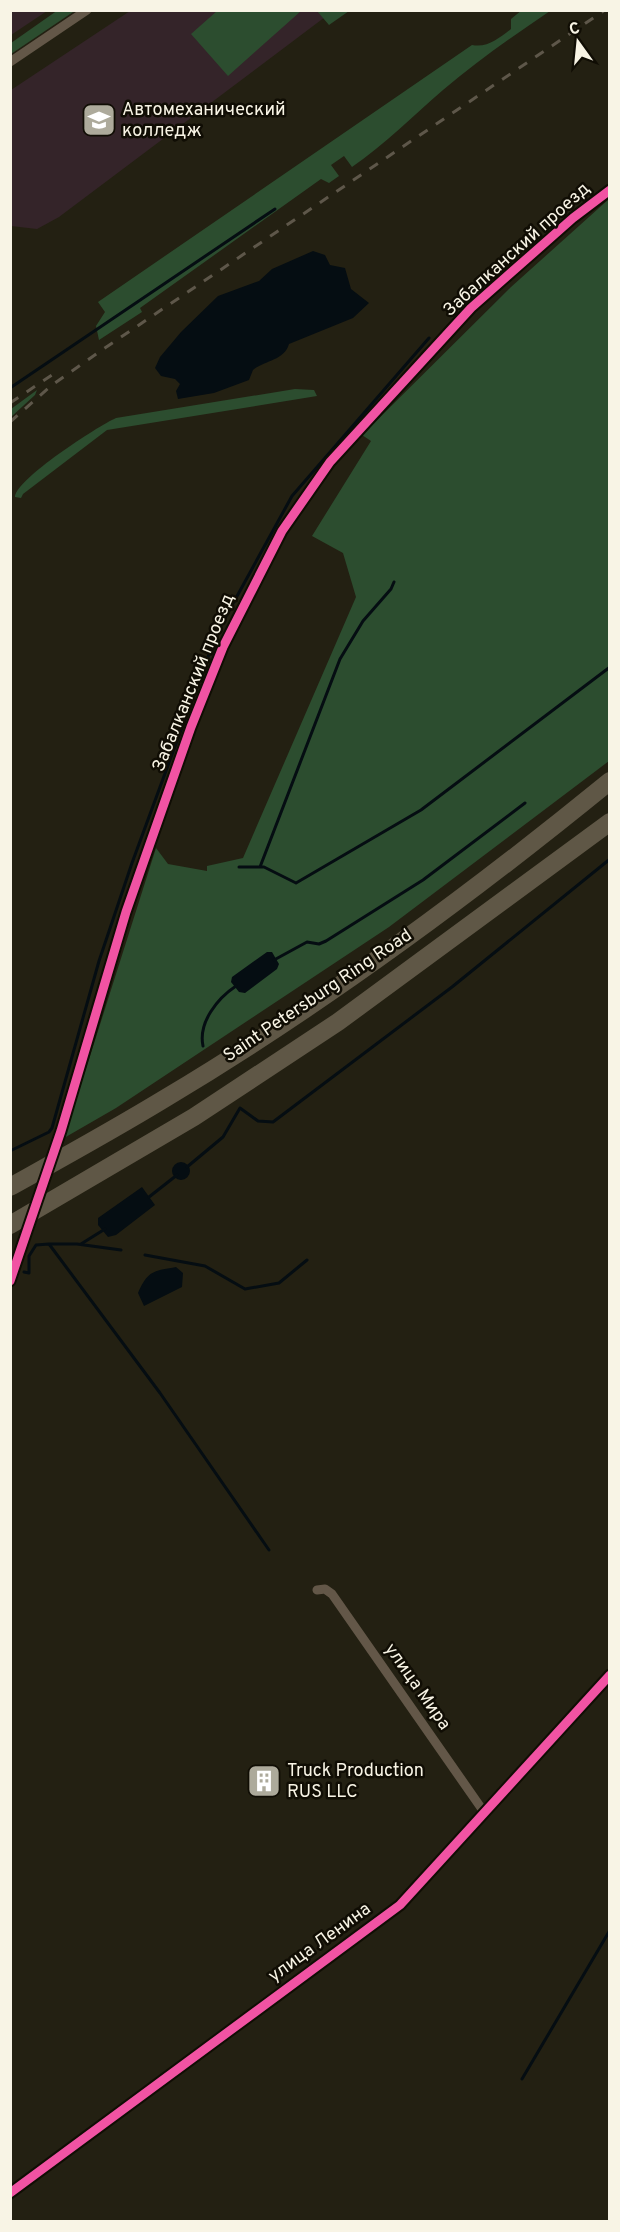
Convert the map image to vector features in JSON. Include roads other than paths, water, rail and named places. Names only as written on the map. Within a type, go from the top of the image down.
[{"type":"highway","name":"Saint Petersburg Ring Road","points":[[10,1187],[165,1099],[322,998],[549,831],[609,781]]},
{"type":"highway","name":"Saint Petersburg Ring Road","points":[[10,1225],[194,1117],[338,1022],[609,822]]},
{"type":"street","points":[[10,62],[87,10]]},
{"type":"street","name":"Забалканский проезд","points":[[10,1281],[39,1202],[126,912],[191,727],[223,647],[282,531],[330,462],[471,308],[573,218],[609,190]]},
{"type":"street","name":"улица Мира","points":[[317,1590],[325,1590],[332,1594],[484,1812]]},
{"type":"street","name":"улица Ленина","points":[[10,2193],[400,1905],[609,1675]]},
{"type":"waterway","points":[[10,388],[275,209]]},
{"type":"waterway","points":[[225,618],[292,496],[429,338]]},
{"type":"waterway","points":[[260,867],[340,659],[363,621],[391,589],[394,582]]},
{"type":"waterway","points":[[10,1151],[49,1132],[52,1128],[99,961],[132,863],[215,638]]},
{"type":"waterway","points":[[239,867],[264,867],[296,883],[421,810],[610,667]]},
{"type":"waterway","points":[[274,960],[307,942],[319,944],[326,941],[423,880],[525,803]]},
{"type":"waterway","points":[[187,1167],[223,1137],[240,1108],[258,1121],[273,1122],[452,987],[610,859]]},
{"type":"waterway","points":[[203,1046],[202,1037],[206,1020],[216,1004],[236,986]]},
{"type":"waterway","points":[[149,1197],[177,1175]]},
{"type":"waterway","points":[[81,1244],[105,1229]]},
{"type":"waterway","points":[[121,1250],[77,1244],[49,1244],[160,1393],[269,1550]]},
{"type":"waterway","points":[[24,1272],[29,1273],[29,1256],[36,1245],[49,1244]]},
{"type":"waterway","points":[[145,1255],[205,1266],[245,1289],[279,1283],[307,1260]]},
{"type":"waterway","points":[[522,2079],[610,1930]]},
{"type":"railway","points":[[10,422],[52,385],[99,352],[605,10]]},
{"type":"railway","points":[[10,403],[55,373]]},
{"type":"place","name":"Автомеханический колледж","points":[[99,120]]},
{"type":"place","name":"Truck Production RUS LLC","points":[[264,1781]]}]
